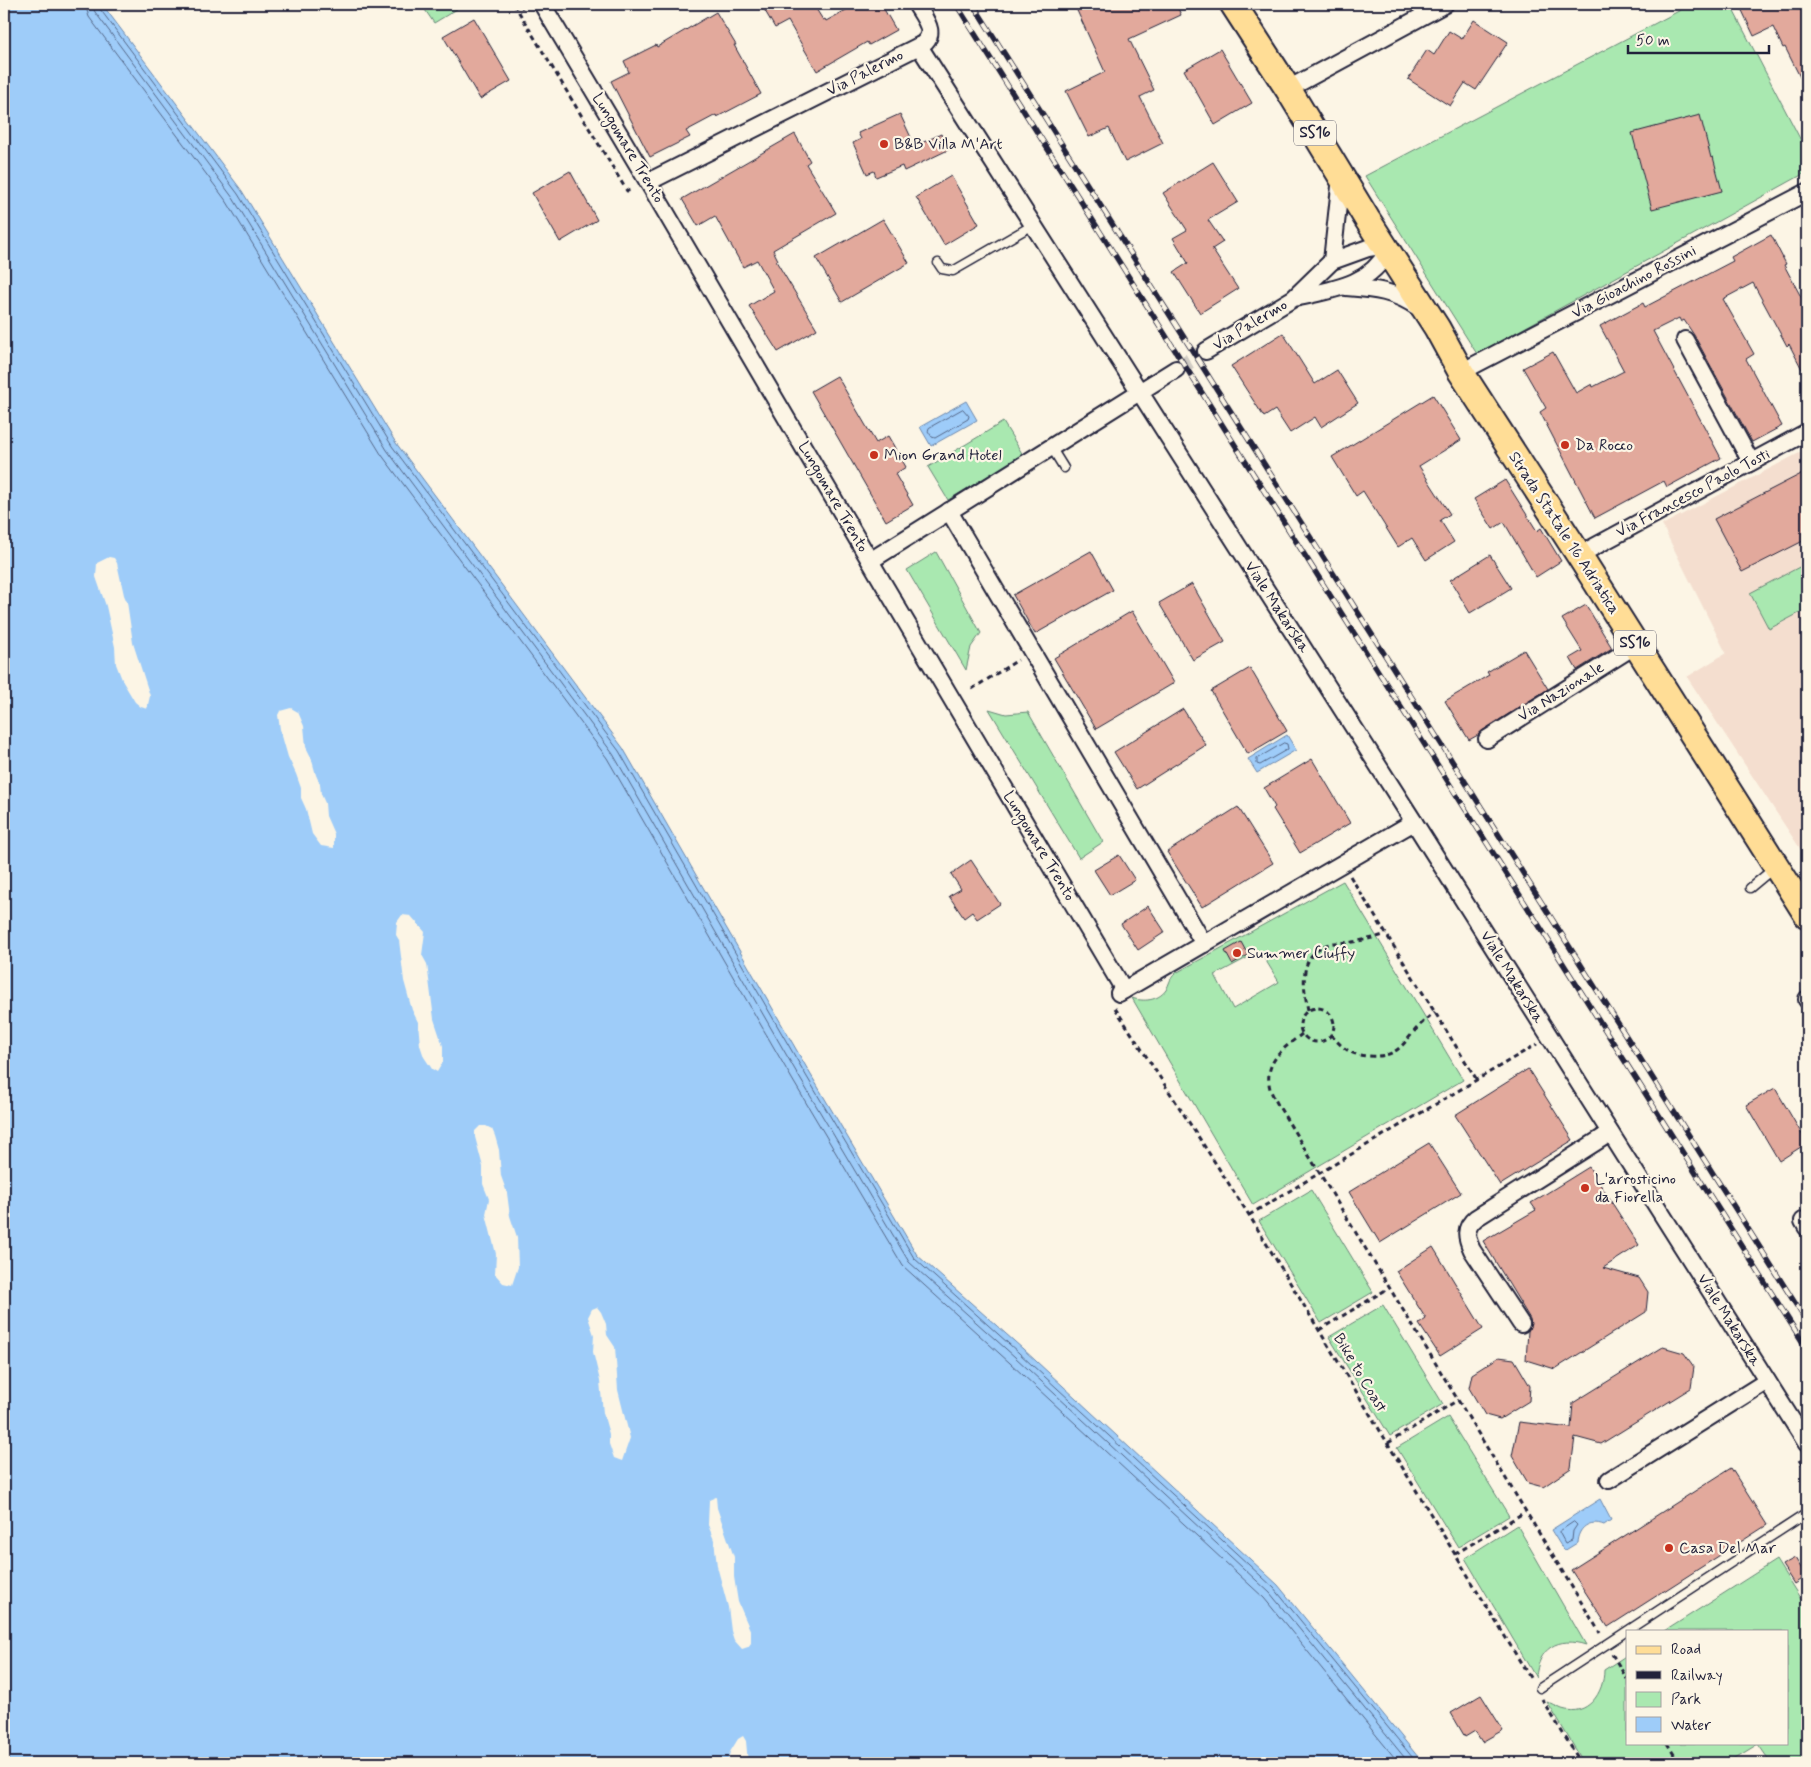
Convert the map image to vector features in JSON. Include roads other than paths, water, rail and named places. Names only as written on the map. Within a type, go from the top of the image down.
[{"type":"main road","name":"SS16","points":[[1232,4],[1288,89],[1388,250]]},
{"type":"main road","name":"Strada Statale 16 Adriatica","points":[[1388,250],[1461,372],[1579,554],[1807,915]]},
{"type":"street","name":"Lungomare Trento","points":[[542,4],[870,561],[1118,994],[1204,944]]},
{"type":"street","points":[[916,4],[927,22],[930,32],[926,42],[919,46]]},
{"type":"street","points":[[1288,89],[1445,4]]},
{"type":"street","name":"Via Palermo","points":[[648,182],[919,46],[1140,391]]},
{"type":"street","points":[[1332,261],[1341,177]]},
{"type":"street","name":"Via Gioachino Rossini","points":[[1461,372],[1807,192]]},
{"type":"street","name":"Via Palermo","points":[[1206,351],[1294,298],[1332,261],[1368,248],[1374,247],[1388,250],[1383,260],[1374,270],[1359,280],[1344,287],[1294,298]]},
{"type":"street","name":"Via Palermo","points":[[1344,287],[1371,289],[1404,297],[1428,314]]},
{"type":"street","points":[[1685,340],[1751,462]]},
{"type":"street","points":[[870,561],[1176,369]]},
{"type":"street","name":"Viale Makarska","points":[[1140,391],[1807,1444]]},
{"type":"street","name":"Via Francesco Paolo Tosti","points":[[1579,554],[1807,432]]},
{"type":"street","points":[[949,511],[1204,944],[1414,822]]},
{"type":"street","name":"Via Nazionale","points":[[1486,739],[1636,645]]},
{"type":"street","points":[[1521,1324],[1472,1250],[1466,1236],[1468,1227],[1476,1218],[1610,1133]]},
{"type":"street","points":[[1807,1219],[1803,1221],[1807,1228]]},
{"type":"street","name":"Viale Makarska","points":[[1609,1480],[1768,1381]]},
{"type":"lane","points":[[938,263],[942,269],[953,271],[1033,225]]},
{"type":"lane","points":[[1051,447],[1064,468]]},
{"type":"lane","points":[[1750,888],[1776,866]]},
{"type":"lane","points":[[1627,1630],[1807,1512]]},
{"type":"lane","points":[[1540,1688],[1626,1631]]},
{"type":"water","points":[[4,4],[102,4],[242,191],[396,443],[623,748],[917,1255],[1023,1349],[1278,1585],[1423,1763],[4,1763]]},
{"type":"water","points":[[966,401],[977,420],[931,446],[920,427]]},
{"type":"water","points":[[1287,735],[1296,750],[1257,773],[1248,759]]},
{"type":"water","points":[[1600,1499],[1611,1520],[1604,1525],[1594,1523],[1585,1526],[1580,1533],[1577,1543],[1564,1551],[1551,1530]]},
{"type":"tunnel","points":[[1176,369],[1206,351]]},
{"type":"railway","points":[[956,4],[1807,1349]]},
{"type":"railway","points":[[973,4],[1807,1322]]},
{"type":"place","name":"B&B Villa M'Art","points":[[884,144]]},
{"type":"place","name":"Da Rocco","points":[[1565,445]]},
{"type":"place","name":"Mion Grand Hotel","points":[[874,455]]},
{"type":"place","name":"Summer Ciuffy","points":[[1237,953]]},
{"type":"place","name":"L'arrosticino da Fiorella","points":[[1585,1188]]},
{"type":"place","name":"Casa Del Mar","points":[[1669,1548]]}]
